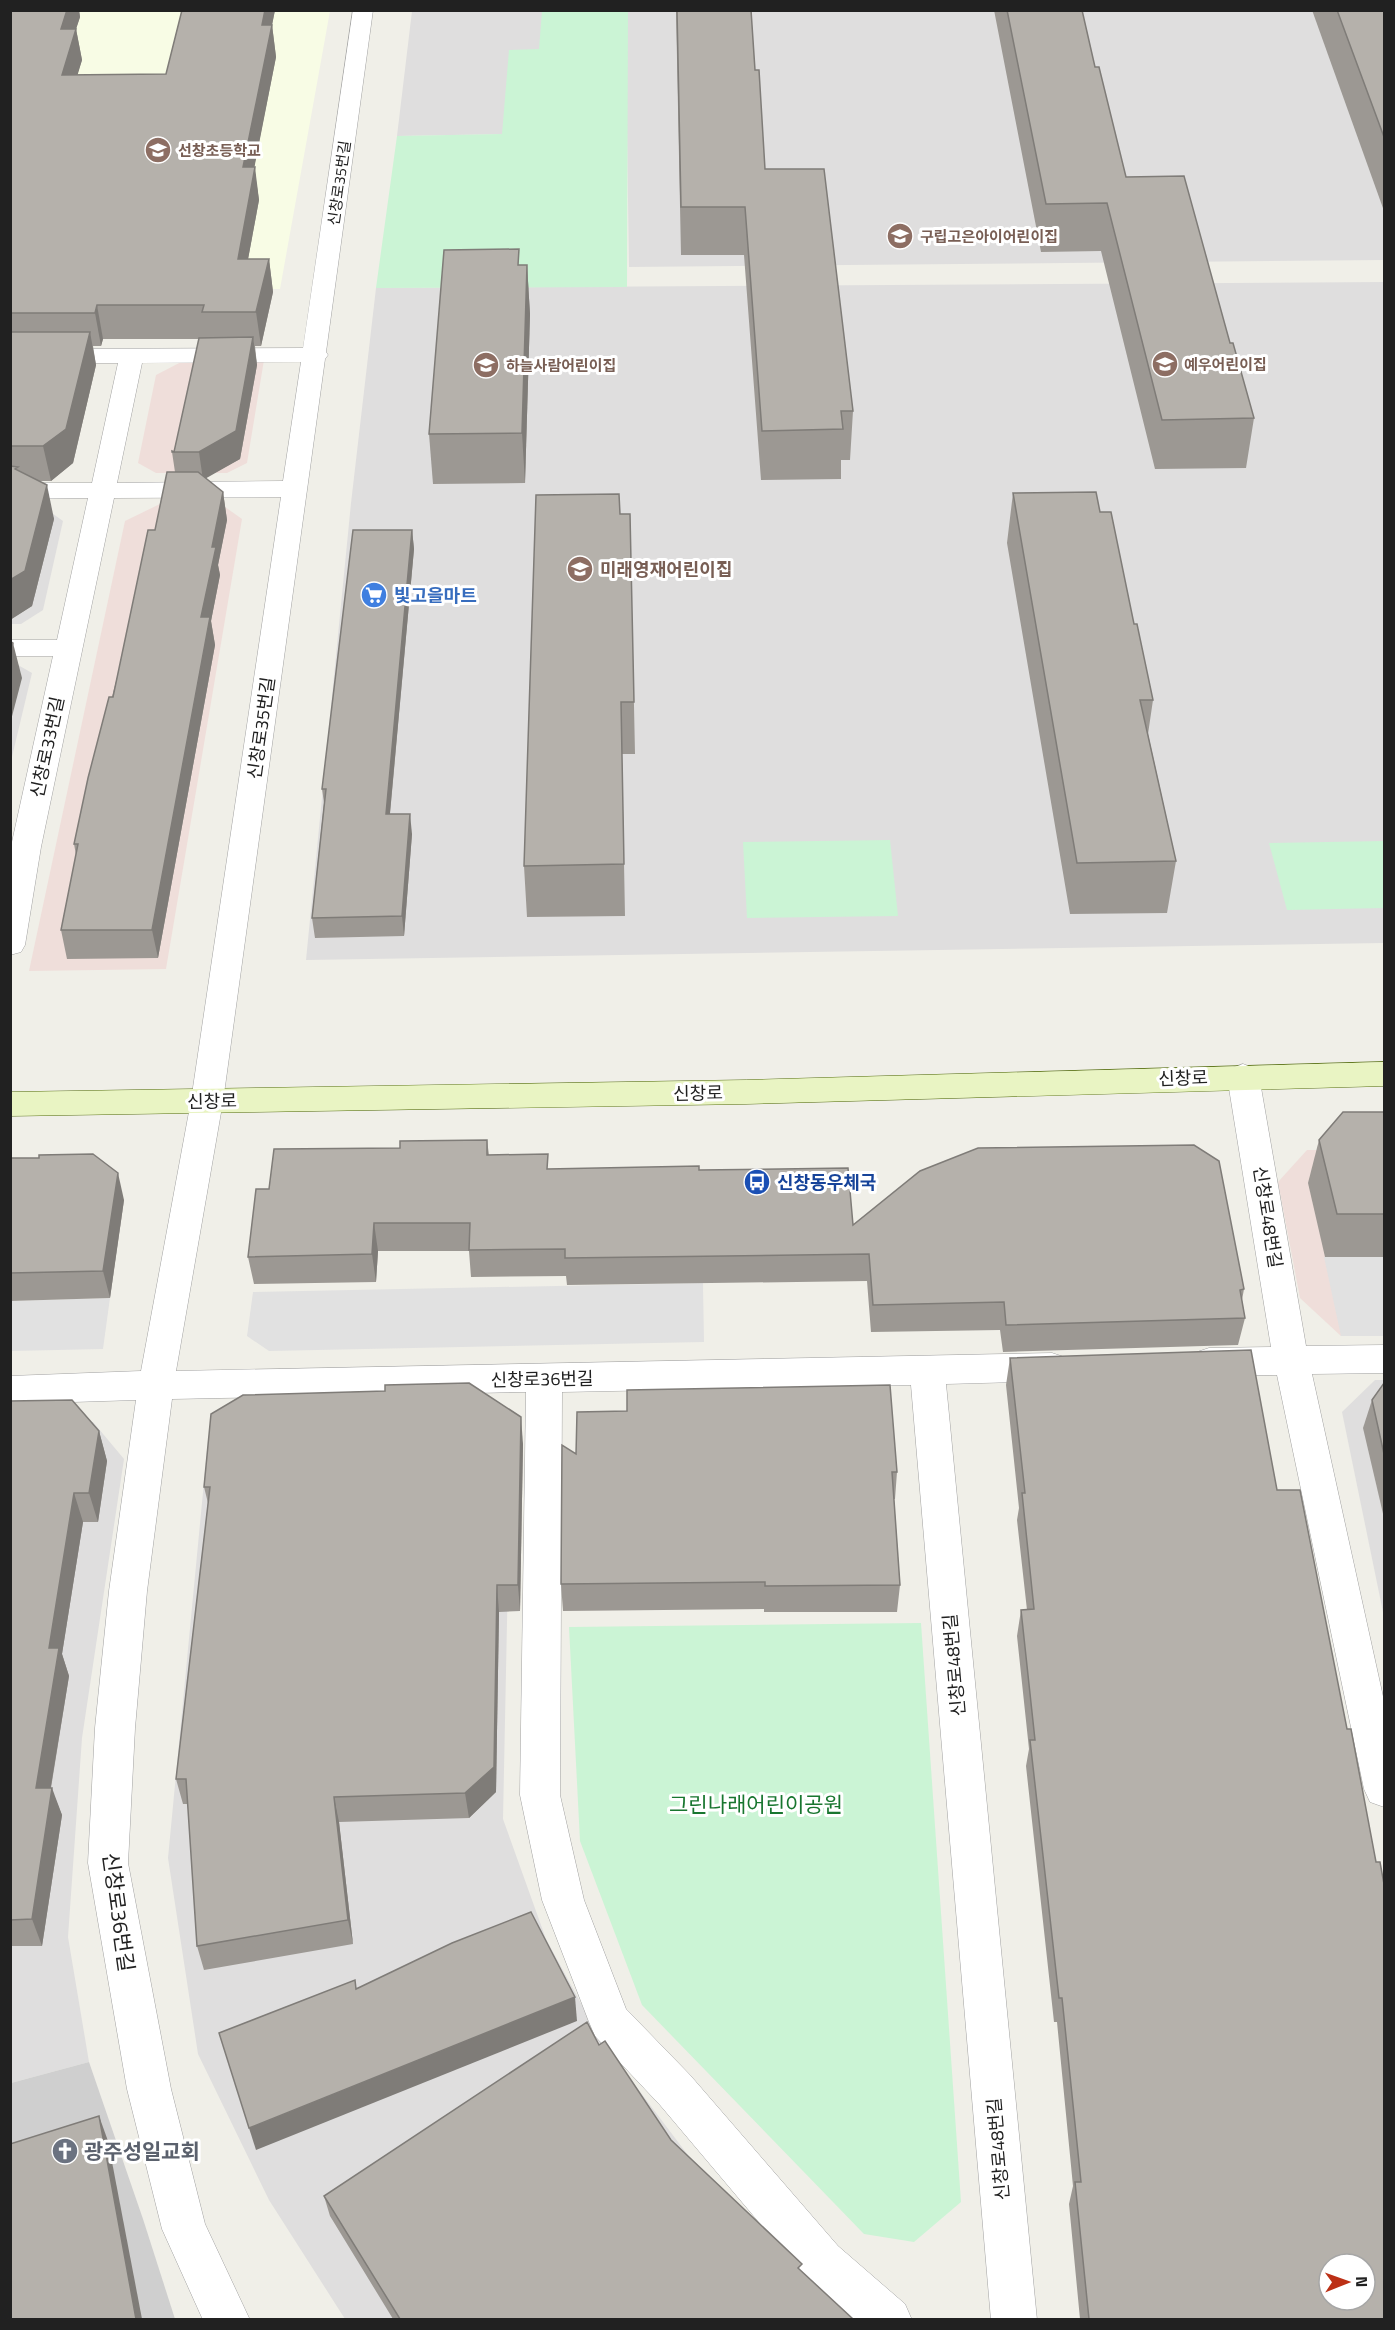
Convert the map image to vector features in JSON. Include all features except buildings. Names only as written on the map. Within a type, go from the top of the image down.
[{"type":"main road","name":"신창로","points":[[10,1104],[746,1092],[1243,1076],[1384,1074]]},
{"type":"street","name":"신창로35번길","points":[[207,1101],[363,10]]},
{"type":"street","name":"신창로33번길","points":[[10,945],[19,900],[18,847],[68,648],[132,355]]},
{"type":"street","points":[[10,356],[315,355]]},
{"type":"street","points":[[10,491],[296,489]]},
{"type":"street","points":[[10,648],[68,648]]},
{"type":"street","name":"신창로48번길","points":[[1243,1076],[1290,1359],[1372,1677],[1384,1789]]},
{"type":"street","name":"신창로36번길","points":[[207,1101],[156,1384],[127,1602],[115,1728],[108,1863],[149,2089],[184,2229],[227,2319]]},
{"type":"street","points":[[1173,1363],[1384,1359]]},
{"type":"street","points":[[927,1372],[1080,1366]]},
{"type":"street","name":"신창로36번길","points":[[156,1384],[927,1372]]},
{"type":"street","name":"신창로48번길","points":[[927,1372],[1014,2319]]},
{"type":"street","points":[[544,1379],[540,1795],[563,1900],[610,2022],[675,2090],[822,2262],[889,2319]]},
{"type":"street","points":[[10,1390],[156,1384]]},
{"type":"shaded area","name":"선창초등학교","points":[[10,11],[330,11],[280,289],[11,290]]},
{"type":"shaded area","points":[[412,11],[1384,11],[1384,260],[629,267],[627,132],[397,136]]},
{"type":"shaded area","points":[[1384,282],[1384,943],[306,960],[351,503],[376,288]]},
{"type":"shaded area","points":[[185,360],[264,360],[247,463],[227,473],[156,473],[138,463],[156,375]]},
{"type":"shaded area","points":[[164,502],[218,502],[242,519],[166,969],[29,971],[125,521]]},
{"type":"shaded area","points":[[10,504],[39,504],[63,521],[43,610],[21,624],[11,624]]},
{"type":"shaded area","points":[[11,661],[32,673],[11,761]]},
{"type":"shaded area","points":[[1307,1150],[1384,1150],[1384,1336],[1341,1336],[1300,1298],[1278,1182]]},
{"type":"shaded area","points":[[1324,1257],[1384,1257],[1384,1336],[1341,1336]]},
{"type":"shaded area","points":[[703,1283],[704,1342],[269,1351],[247,1336],[253,1292]]},
{"type":"shaded area","points":[[110,1298],[103,1349],[11,1351],[10,1301]]},
{"type":"shaded area","points":[[1375,1380],[1384,1380],[1384,1617],[1342,1412]]},
{"type":"shaded area","points":[[249,1410],[511,1426],[503,1819],[546,1939],[601,2040],[706,2179],[852,2319],[345,2319],[269,2200],[198,2054],[168,1858],[208,1440]]},
{"type":"shaded area","points":[[93,1422],[124,1459],[82,1738],[68,1937],[89,2062],[11,2083],[11,1424]]},
{"type":"shaded area","name":"광주성일교회","points":[[89,2062],[175,2319],[11,2320],[11,2083]]},
{"type":"green space","points":[[542,11],[628,11],[627,287],[376,288],[397,136],[502,134],[509,50],[539,49]]},
{"type":"green space","points":[[890,840],[898,916],[747,918],[743,842]]},
{"type":"green space","points":[[1384,841],[1384,908],[1287,910],[1269,843]]},
{"type":"green space","name":"그린나래어린이공원","points":[[921,1623],[961,2202],[914,2242],[864,2234],[642,2005],[580,1841],[569,1627]]},
{"type":"place","name":"선창초등학교","points":[[158,150]]},
{"type":"place","name":"구립고은아이어린이집","points":[[900,236]]},
{"type":"place","name":"예우어린이집","points":[[1165,364]]},
{"type":"place","name":"하늘사람어린이집","points":[[486,365]]},
{"type":"place","name":"미래영재어린이집","points":[[580,569]]},
{"type":"place","name":"빛고을마트","points":[[374,595]]},
{"type":"place","name":"신창동우체국","points":[[757,1182]]},
{"type":"place","name":"광주성일교회","points":[[65,2151]]}]
